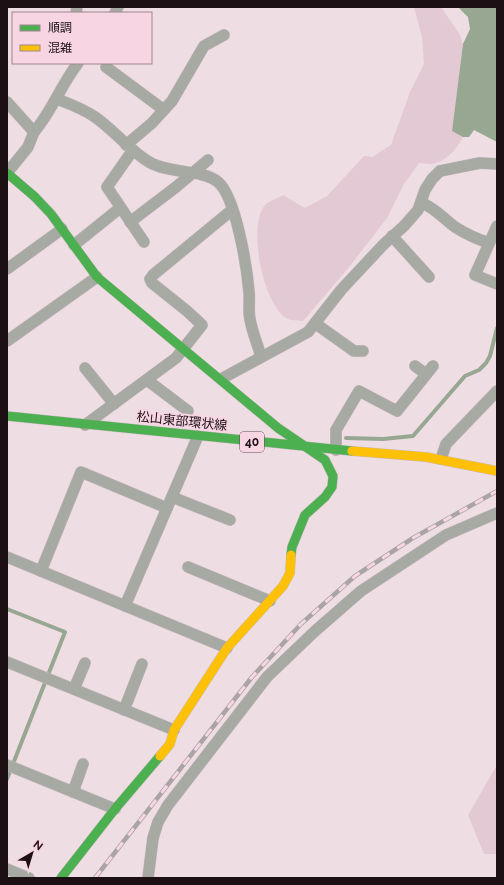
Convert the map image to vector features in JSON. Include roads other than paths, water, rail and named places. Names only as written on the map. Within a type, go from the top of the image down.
[{"type":"street","points":[[144,242],[107,187],[130,147],[172,101],[204,46],[224,35]]},
{"type":"street","points":[[61,878],[115,809],[170,744],[174,730],[226,648],[283,586],[290,573],[292,547],[305,514],[325,497],[332,487],[333,476],[330,467],[317,454],[278,428],[97,277],[62,229],[35,197],[7,173],[28,147],[34,132],[57,99],[77,64]]},
{"type":"street","points":[[106,67],[122,72],[164,110]]},
{"type":"street","points":[[57,99],[82,109],[96,118],[149,162],[164,168],[191,174],[206,175],[218,182],[225,190],[232,210],[245,260],[250,319],[261,357]]},
{"type":"street","points":[[7,102],[34,132]]},
{"type":"street","points":[[130,222],[208,160]]},
{"type":"street","points":[[221,379],[308,332],[316,324],[341,290],[418,210],[422,203],[425,190],[432,179],[440,171],[480,163],[497,164]]},
{"type":"street","points":[[422,203],[428,205],[471,237],[489,243]]},
{"type":"street","points":[[74,245],[120,208]]},
{"type":"street","points":[[85,425],[176,358],[184,350],[202,325],[188,311],[152,283],[150,279],[232,210]]},
{"type":"street","points":[[497,226],[475,275],[497,284]]},
{"type":"street","points":[[7,269],[62,229]]},
{"type":"street","points":[[392,236],[429,278]]},
{"type":"street","points":[[7,341],[97,277]]},
{"type":"street","points":[[316,324],[354,351],[363,351]]},
{"type":"street","points":[[336,450],[336,430],[359,391],[397,411],[430,370],[415,366]]},
{"type":"street","points":[[85,368],[114,404]]},
{"type":"street","points":[[146,380],[188,411]]},
{"type":"street","points":[[441,459],[446,444],[497,391]]},
{"type":"street","name":"松山東部環状線","points":[[8,418],[441,459],[497,471]]},
{"type":"street","points":[[125,606],[198,436]]},
{"type":"street","points":[[41,571],[81,472],[167,508]]},
{"type":"street","points":[[172,497],[230,520]]},
{"type":"street","points":[[148,878],[153,838],[158,822],[168,805],[267,677],[361,591],[446,535],[497,513]]},
{"type":"street","points":[[7,557],[226,648]]},
{"type":"street","points":[[188,567],[270,601]]},
{"type":"street","points":[[7,662],[174,730]]},
{"type":"street","points":[[74,689],[85,663]]},
{"type":"street","points":[[124,710],[142,664]]},
{"type":"street","points":[[73,792],[83,764]]},
{"type":"street","points":[[7,765],[115,809]]},
{"type":"street","points":[[7,869],[29,878]]},
{"type":"waterway","points":[[346,438],[383,439],[413,436],[465,376],[479,370],[486,363],[490,356],[497,328]]},
{"type":"waterway","points":[[7,609],[65,632],[7,779]]},
{"type":"railway","points":[[95,878],[252,677],[301,624],[355,576],[413,538],[497,491]]}]
